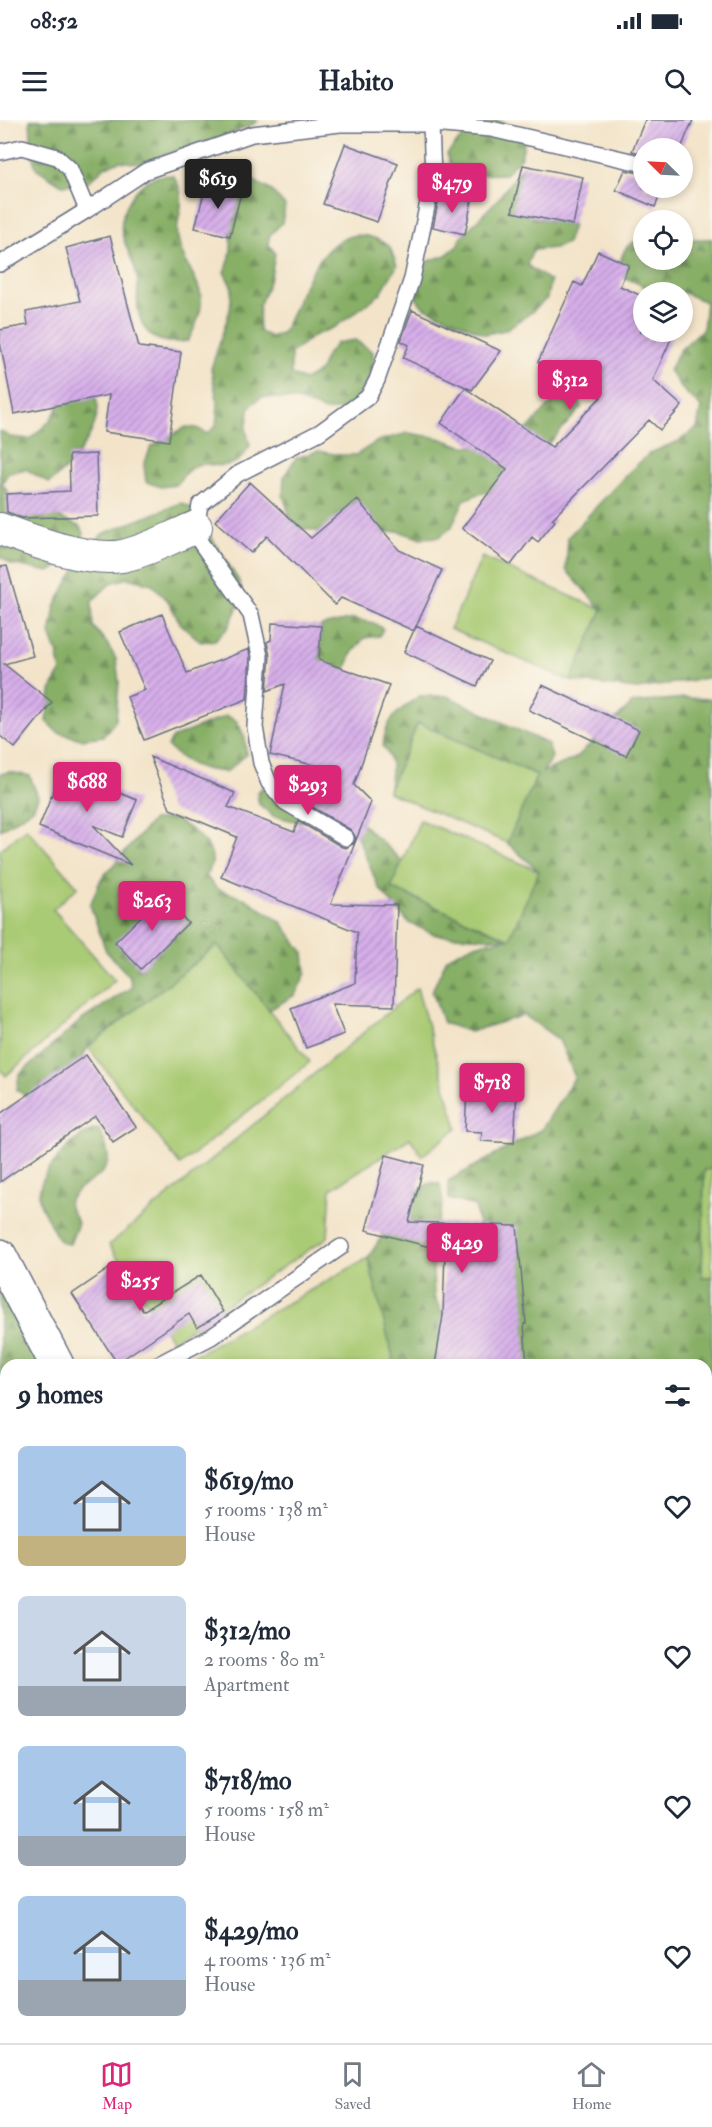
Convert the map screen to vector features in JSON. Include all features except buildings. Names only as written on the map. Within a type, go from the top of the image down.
[{"type":"street","points":[[0,529],[54,548],[105,558],[123,555],[195,527]]},
{"type":"street","points":[[0,1256],[54,1359]]},
{"type":"lane","points":[[0,264],[146,171],[252,134],[340,124],[431,124],[491,129],[633,161]]},
{"type":"lane","points":[[346,838],[285,802],[269,783],[261,763],[255,727],[260,656],[251,615],[200,542],[195,527],[200,505],[238,474],[320,432],[368,397],[377,380],[412,279],[432,178],[431,124]]},
{"type":"lane","points":[[0,152],[22,147],[57,157],[70,169],[87,210]]},
{"type":"lane","points":[[169,1359],[212,1337],[341,1247]]},
{"type":"green space","points":[[30,120],[258,120],[226,136],[140,164],[120,161],[106,166],[87,183],[62,185],[36,168],[32,154]]},
{"type":"green space","points":[[497,120],[514,127],[525,140],[521,157],[505,174],[470,173],[450,166],[447,154],[464,135]]},
{"type":"green space","points":[[523,165],[513,212],[573,225],[567,243],[554,248],[533,250],[527,265],[550,281],[547,298],[532,312],[505,330],[485,334],[423,307],[413,294],[416,276],[429,261],[446,255],[457,246],[463,235],[499,198]]},
{"type":"green space","points":[[173,175],[181,194],[179,243],[201,296],[198,319],[188,341],[178,342],[155,338],[144,327],[138,309],[137,277],[122,233],[126,207],[143,184],[159,176]]},
{"type":"green space","points":[[254,181],[272,191],[285,206],[282,223],[269,236],[269,245],[275,253],[271,277],[259,306],[259,331],[271,337],[283,332],[316,266],[327,251],[340,240],[356,235],[374,238],[390,247],[397,266],[380,294],[335,327],[315,335],[291,353],[291,375],[305,380],[319,372],[326,356],[337,343],[355,340],[373,352],[374,370],[362,392],[347,409],[325,411],[298,400],[262,397],[250,406],[246,429],[250,446],[238,461],[220,466],[200,464],[185,473],[176,485],[161,487],[146,482],[144,465],[151,447],[186,427],[197,428],[207,434],[216,426],[218,404],[211,369],[230,310],[232,288],[224,272],[231,247],[226,201],[245,183]]},
{"type":"green space","points":[[693,239],[712,239],[712,677],[637,689],[571,681],[602,610],[566,570],[568,537],[650,453],[679,441],[697,428],[701,407],[682,389],[669,370],[680,350],[689,342],[693,342],[693,338],[703,329],[706,302],[693,297],[693,282],[635,282],[617,274],[622,255],[633,243],[633,270],[693,270]]},
{"type":"green space","points":[[74,382],[95,394],[98,406],[92,429],[81,450],[49,483],[26,469],[8,473],[2,483],[11,497],[79,526],[84,533],[75,557],[49,572],[11,564],[0,556],[0,431],[10,437],[30,439],[50,421]]},
{"type":"green space","points":[[562,394],[577,398],[582,407],[520,476],[505,489],[478,494],[464,500],[451,528],[439,537],[419,538],[398,531],[352,539],[293,526],[283,495],[284,476],[296,458],[318,451],[356,455],[378,441],[408,433],[439,438],[462,446],[506,447],[520,437]]},
{"type":"green space","points":[[181,503],[193,508],[239,581],[243,596],[228,628],[215,640],[201,642],[180,623],[168,601],[152,584],[127,578],[111,583],[92,601],[93,626],[116,659],[119,682],[116,720],[103,736],[81,739],[57,732],[46,721],[52,687],[61,672],[58,655],[50,634],[55,607],[66,585],[102,534]]},
{"type":"green space","points":[[482,557],[602,610],[571,681],[450,629]]},
{"type":"green space","points":[[353,619],[374,623],[383,629],[379,636],[364,638],[352,653],[342,678],[317,694],[321,626]]},
{"type":"green space","points":[[419,696],[447,696],[548,744],[552,757],[543,772],[576,758],[633,703],[685,698],[712,699],[712,1169],[704,1170],[702,1277],[712,1277],[712,1359],[507,1359],[501,1344],[475,1206],[449,1199],[448,1181],[542,1129],[575,1077],[559,1040],[524,1015],[470,1032],[443,1023],[432,991],[447,958],[473,945],[506,939],[436,935],[409,923],[379,888],[357,836],[338,817],[323,814],[299,822],[273,816],[259,804],[257,793],[282,767],[305,771],[402,861],[391,888],[509,939],[539,871],[507,843],[537,775],[418,723],[388,792],[391,762],[383,747],[384,737],[390,722]]},
{"type":"green space","points":[[226,716],[237,721],[245,738],[246,755],[226,772],[195,766],[168,747],[172,738]]},
{"type":"green space","points":[[418,723],[537,775],[507,843],[388,792]]},
{"type":"green space","points":[[9,772],[30,776],[38,797],[33,809],[0,830],[0,774]]},
{"type":"green space","points":[[174,819],[199,836],[209,848],[212,862],[206,876],[217,889],[246,899],[281,922],[304,953],[306,973],[295,995],[269,1010],[217,945],[88,1047],[57,1100],[35,1103],[17,1090],[19,1075],[80,1021],[132,987],[129,976],[106,951],[90,905],[101,879],[153,820]]},
{"type":"green space","points":[[420,820],[539,871],[510,939],[391,888]]},
{"type":"green space","points":[[26,828],[78,887],[53,909],[115,980],[6,1076],[0,1069],[0,850]]},
{"type":"green space","points":[[218,945],[310,1062],[180,1165],[88,1047]]},
{"type":"green space","points":[[417,988],[457,1128],[422,1156],[410,1138],[331,1189],[328,1237],[172,1341],[109,1245]]},
{"type":"green space","points":[[93,1129],[99,1130],[108,1159],[99,1175],[74,1194],[68,1204],[78,1223],[70,1244],[66,1244],[56,1236],[42,1208],[39,1200],[40,1186],[58,1157],[76,1140]]},
{"type":"green space","points":[[704,1169],[712,1169],[712,1277],[702,1277]]},
{"type":"green space","points":[[430,1182],[440,1184],[443,1204],[436,1229],[434,1296],[464,1359],[393,1359],[368,1258],[401,1206]]},
{"type":"green space","points":[[368,1258],[393,1359],[188,1359]]},
{"type":"green space","points":[[0,1271],[46,1359],[0,1359]]}]
